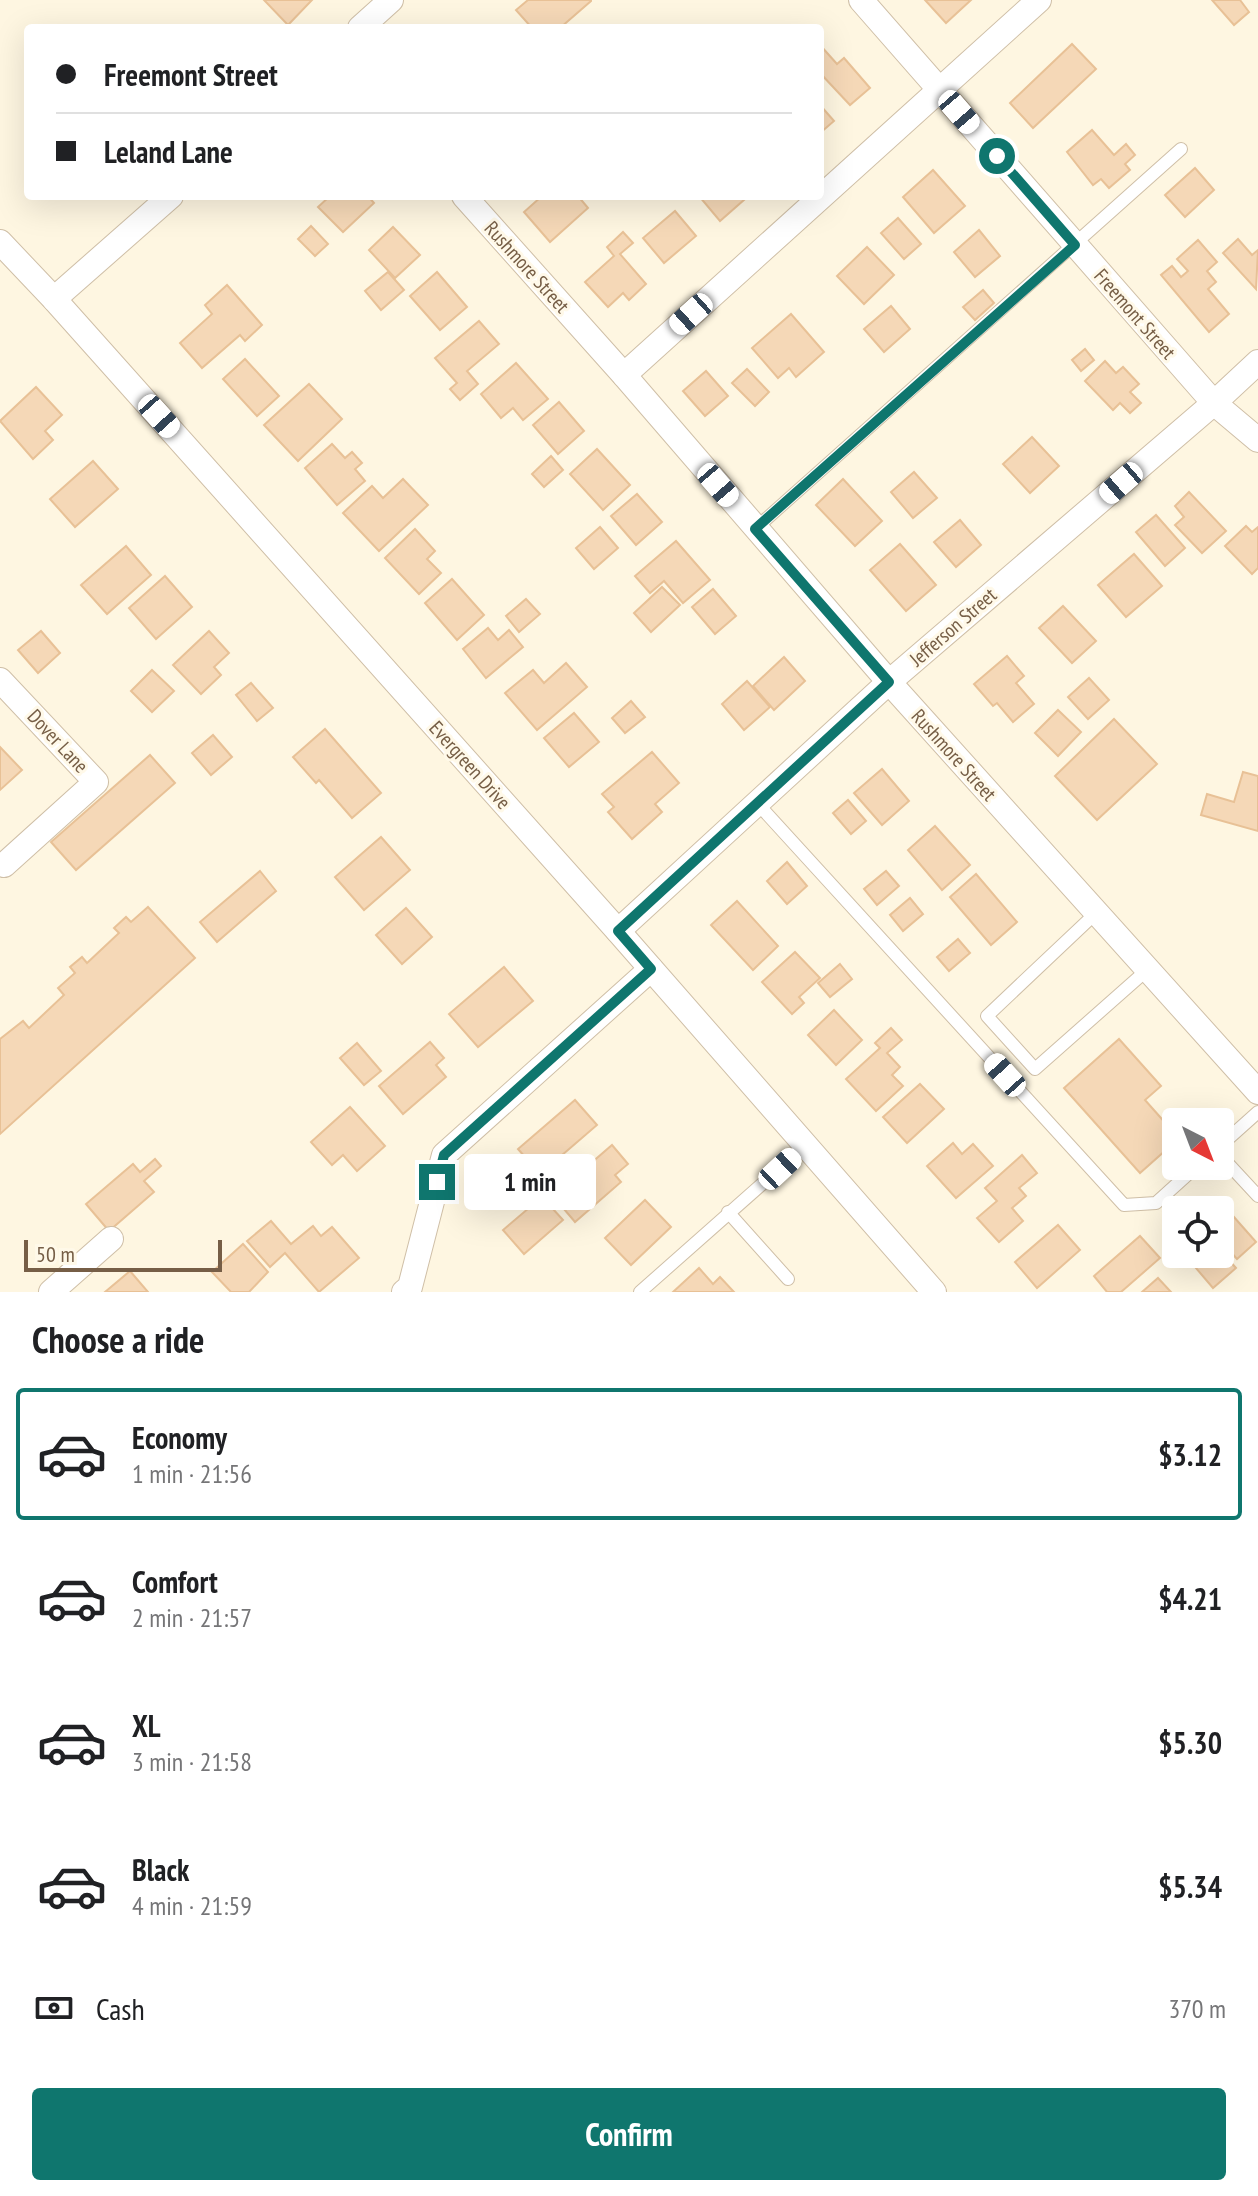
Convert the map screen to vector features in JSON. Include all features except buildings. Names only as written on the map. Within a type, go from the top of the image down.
[{"type":"street","points":[[364,24],[391,0]]},
{"type":"street","name":"Freemont Street","points":[[861,0],[1214,403],[1258,440]]},
{"type":"street","points":[[824,193],[1039,0]]},
{"type":"street","points":[[54,299],[166,200]]},
{"type":"street","name":"Rushmore Street","points":[[468,200],[624,375],[889,682],[1147,970],[1251,1079]]},
{"type":"street","points":[[624,375],[817,200]]},
{"type":"street","name":"Evergreen Drive","points":[[0,242],[618,931],[934,1292]]},
{"type":"street","name":"Jefferson Street","points":[[618,931],[889,682],[1258,362]]},
{"type":"street","name":"Dover Lane","points":[[0,680],[96,782],[4,865]]},
{"type":"street","points":[[404,1292],[410,1287],[444,1155],[651,969]]},
{"type":"street","points":[[51,1292],[111,1239]]},
{"type":"lane","points":[[755,529],[1181,149]]},
{"type":"lane","points":[[757,803],[1124,1205],[1156,1203],[1181,1180]]},
{"type":"lane","points":[[1096,913],[987,1016],[1035,1069],[1147,970]]},
{"type":"lane","points":[[1234,1133],[1258,1112]]},
{"type":"lane","points":[[640,1292],[805,1146]]},
{"type":"lane","points":[[1234,1170],[1258,1196]]},
{"type":"lane","points":[[728,1212],[788,1279]]},
{"type":"route","points":[[437,1182],[444,1155],[651,969],[618,931],[889,682],[755,529],[1075,245],[997,156]]}]
